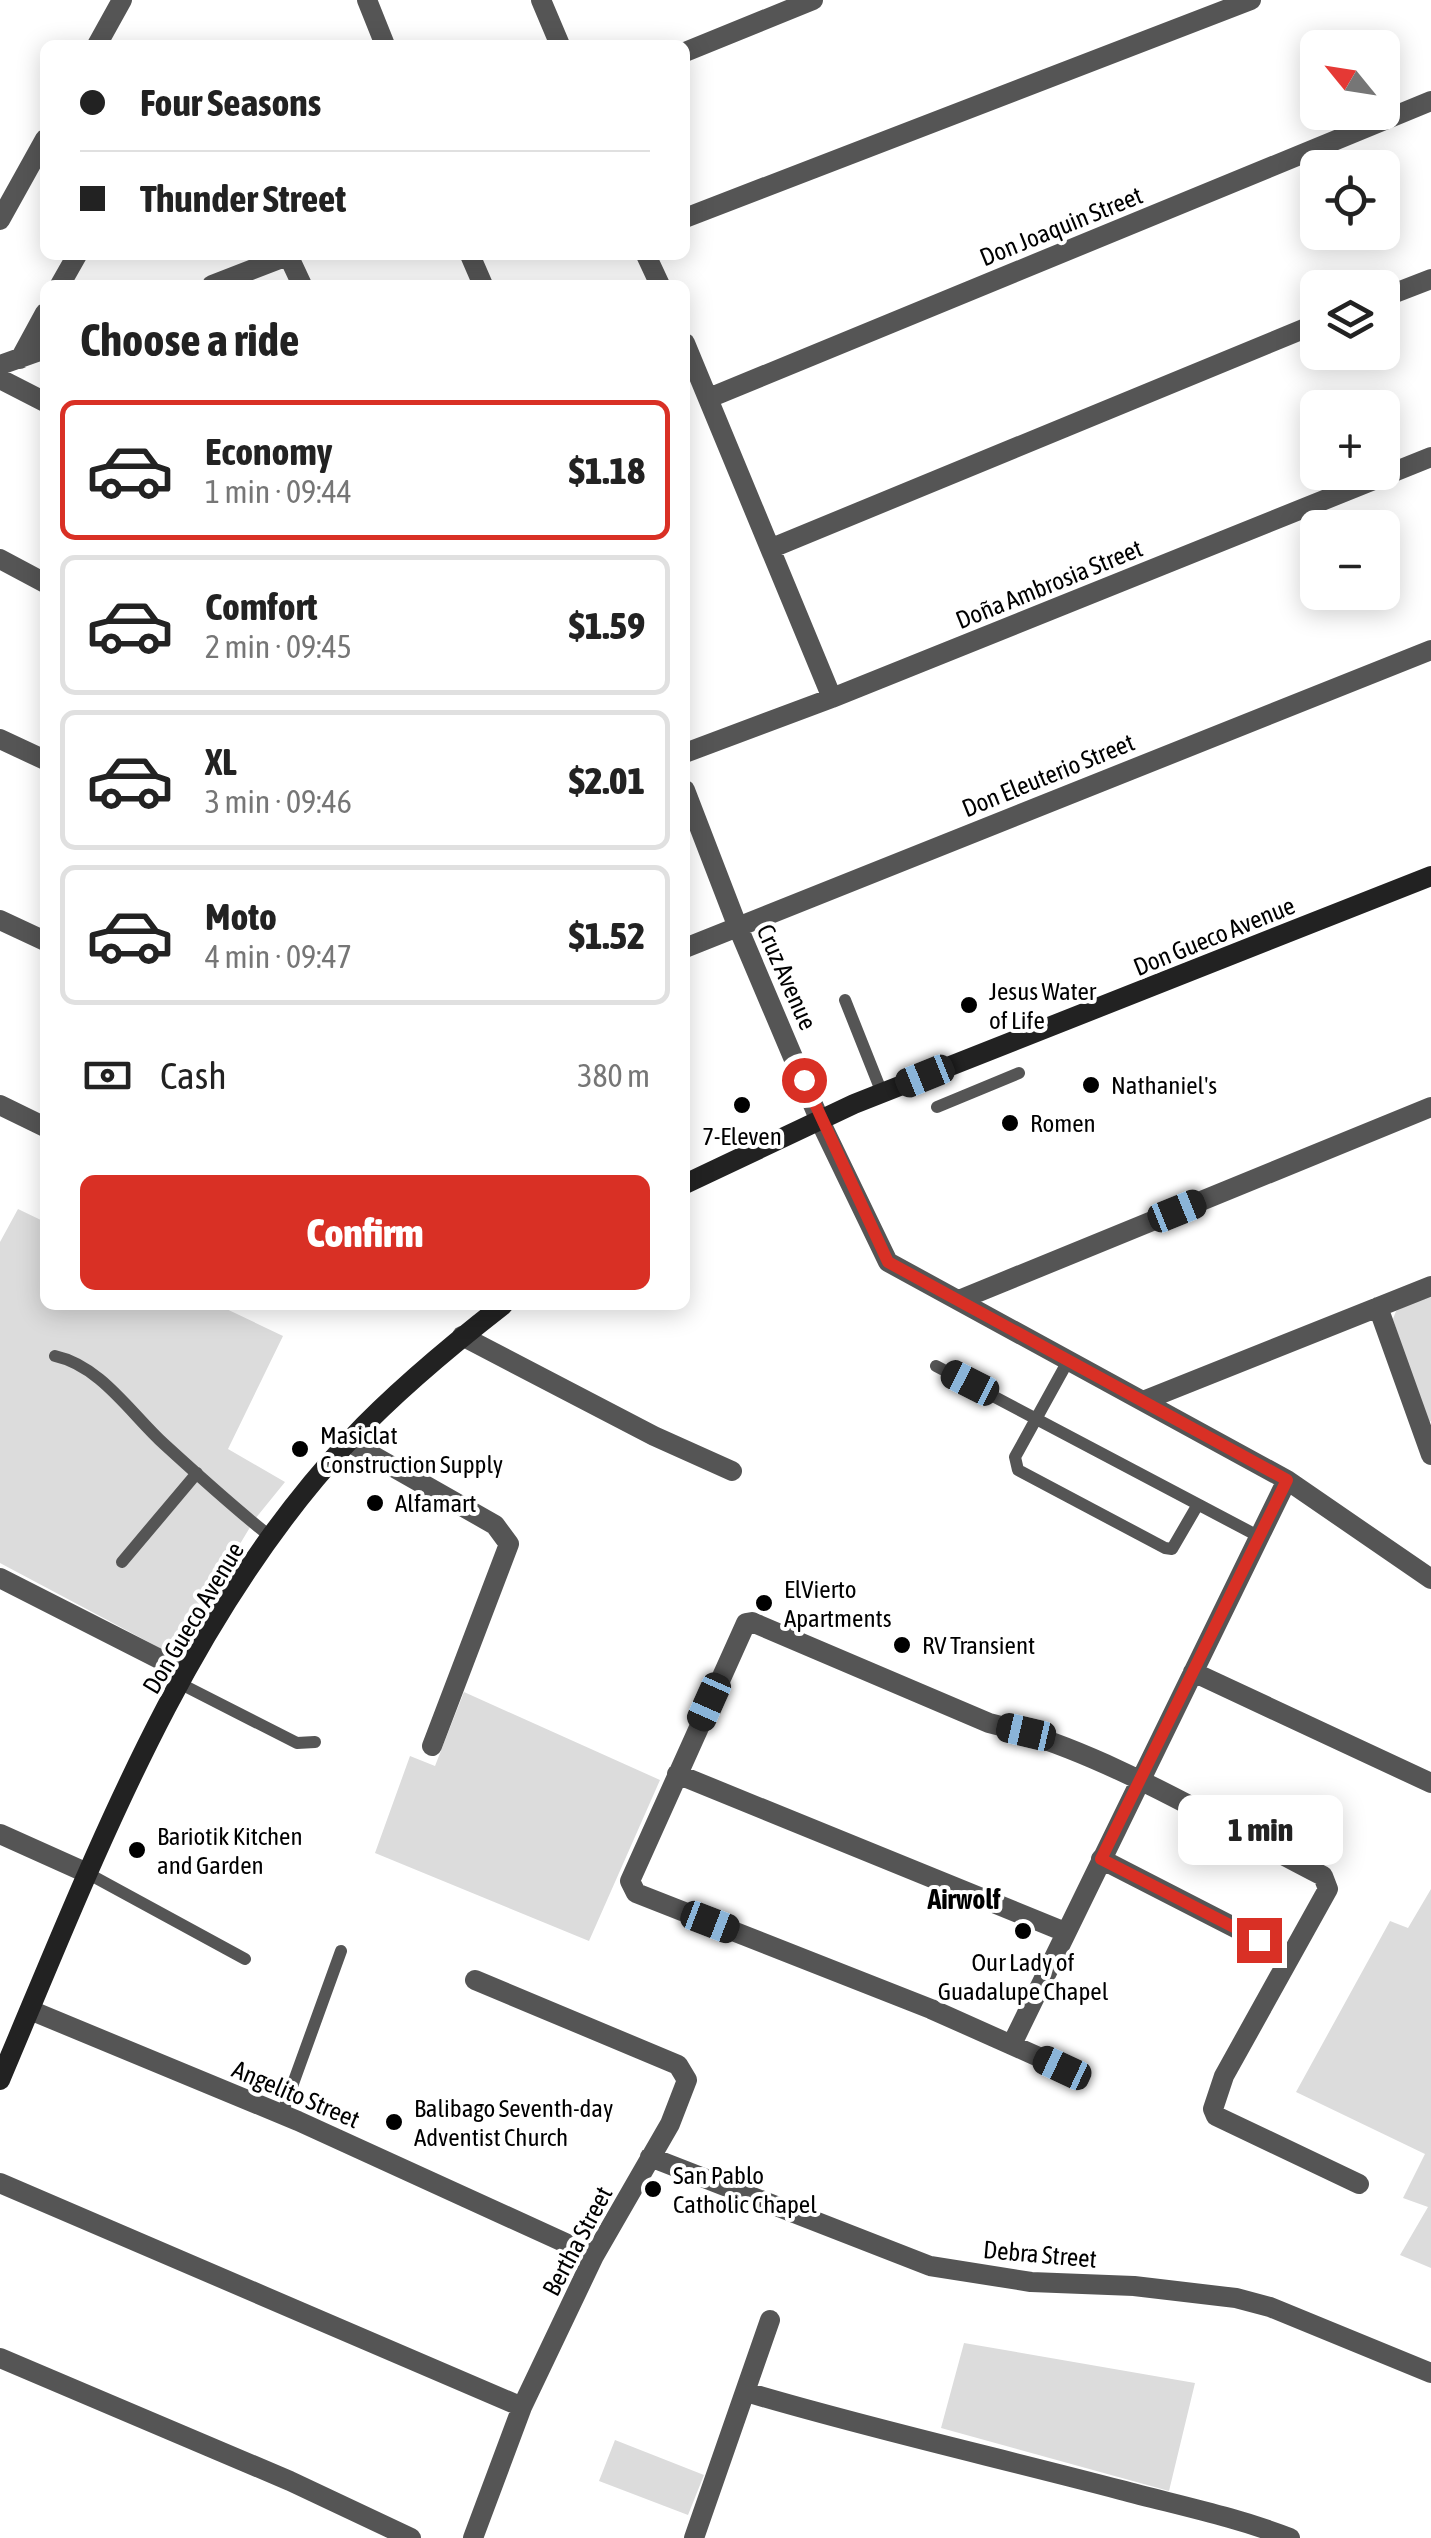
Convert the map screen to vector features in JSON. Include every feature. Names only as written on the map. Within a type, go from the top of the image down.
[{"type":"main road","name":"Don Gueco Avenue","points":[[690,1182],[882,1093],[1431,876]]},
{"type":"main road","name":"Don Gueco Avenue","points":[[0,2080],[86,1873],[182,1678],[271,1537],[348,1442],[425,1366],[496,1310]]},
{"type":"street","points":[[100,40],[122,0]]},
{"type":"street","points":[[541,0],[558,40]]},
{"type":"street","points":[[690,50],[813,0]]},
{"type":"street","points":[[690,216],[1251,0]]},
{"type":"street","points":[[370,1],[383,40]]},
{"type":"street","name":"Don Joaquin Street","points":[[710,398],[1431,101]]},
{"type":"street","points":[[0,220],[40,148]]},
{"type":"street","points":[[225,280],[276,260]]},
{"type":"street","points":[[1400,291],[1431,279]]},
{"type":"street","points":[[10,362],[40,320]]},
{"type":"street","points":[[772,548],[1300,330]]},
{"type":"street","points":[[10,362],[40,351]]},
{"type":"street","points":[[690,353],[832,698]]},
{"type":"street","points":[[0,379],[40,399]]},
{"type":"street","name":"Doña Ambrosia Street","points":[[690,751],[832,698],[1431,457]]},
{"type":"street","points":[[0,559],[40,580]]},
{"type":"street","name":"Don Eleuterio Street","points":[[690,946],[1431,650]]},
{"type":"street","points":[[0,739],[40,758]]},
{"type":"street","name":"Cruz Avenue","points":[[690,803],[820,1121],[888,1262],[1287,1480],[1431,1579]]},
{"type":"street","points":[[0,920],[40,939]]},
{"type":"street","points":[[0,1105],[40,1125]]},
{"type":"street","points":[[958,1300],[1431,1107]]},
{"type":"street","points":[[1143,1401],[1431,1286]]},
{"type":"street","points":[[1378,1307],[1431,1455]]},
{"type":"street","points":[[462,1336],[654,1436],[732,1471]]},
{"type":"street","points":[[348,1442],[495,1524],[509,1544],[432,1746]]},
{"type":"street","points":[[1012,2044],[1287,1480]]},
{"type":"street","points":[[0,1578],[182,1678]]},
{"type":"street","points":[[1062,2068],[631,1888],[630,1881],[746,1623],[752,1622],[990,1724],[1026,1732],[1138,1781],[1323,1876],[1328,1889],[1224,2076],[1213,2109],[1216,2116],[1360,2184]]},
{"type":"street","points":[[1193,1672],[1431,1783]]},
{"type":"street","points":[[678,1774],[1065,1932]]},
{"type":"street","points":[[0,1834],[86,1873]]},
{"type":"street","points":[[1101,1859],[1290,1956]]},
{"type":"street","name":"Bertha Street","points":[[473,2538],[522,2408],[594,2256],[670,2124],[686,2087],[684,2072],[678,2065],[475,1980]]},
{"type":"street","name":"Angelito Street","points":[[30,2010],[282,2114],[594,2256]]},
{"type":"street","name":"Debra Street","points":[[650,2157],[930,2266],[1031,2282],[1134,2286],[1236,2298],[1270,2307],[1431,2373]]},
{"type":"street","points":[[0,2183],[522,2408]]},
{"type":"street","points":[[694,2538],[770,2320]]},
{"type":"street","points":[[0,2358],[290,2481],[412,2538]]},
{"type":"street","points":[[746,2392],[856,2425],[939,2442],[1290,2538]]},
{"type":"lane","points":[[845,1000],[882,1093]]},
{"type":"lane","points":[[937,1107],[1019,1073]]},
{"type":"lane","points":[[56,1356],[76,1361],[98,1378],[164,1444],[271,1537]]},
{"type":"lane","points":[[1068,1361],[1015,1457],[1018,1470],[1165,1548],[1172,1549],[1177,1543],[1197,1506]]},
{"type":"lane","points":[[936,1366],[1258,1536]]},
{"type":"lane","points":[[122,1562],[198,1473]]},
{"type":"lane","points":[[182,1678],[296,1742],[315,1742]]},
{"type":"lane","points":[[86,1873],[245,1959]]},
{"type":"lane","points":[[282,2114],[341,1950]]},
{"type":"shaded area","points":[[18,1209],[40,1220],[40,1310],[228,1310],[283,1336],[228,1449],[285,1482],[255,1519],[173,1655],[0,1563],[0,1242]]},
{"type":"shaded area","points":[[1431,1293],[1431,1421],[1427,1423],[1393,1319],[1396,1311]]},
{"type":"shaded area","points":[[464,1692],[660,1780],[589,1941],[375,1853],[410,1756],[435,1766]]},
{"type":"shaded area","points":[[1431,1889],[1431,2268],[1400,2255],[1428,2207],[1403,2198],[1425,2154],[1296,2092],[1390,1921],[1408,1928]]},
{"type":"shaded area","points":[[964,2343],[1195,2383],[1169,2491],[941,2428]]},
{"type":"shaded area","points":[[615,2440],[704,2475],[688,2515],[599,2481]]},
{"type":"place","name":"Jesus Water of Life","points":[[969,1005]]},
{"type":"place","name":"Nathaniel's","points":[[1091,1085]]},
{"type":"place","name":"7-Eleven","points":[[742,1105]]},
{"type":"place","name":"Romen","points":[[1010,1123]]},
{"type":"place","name":"Masiclat Construction Supply","points":[[300,1449]]},
{"type":"place","name":"Alfamart","points":[[375,1503]]},
{"type":"place","name":"ElVierto Apartments","points":[[764,1603]]},
{"type":"place","name":"RV Transient","points":[[902,1645]]},
{"type":"place","name":"Bariotik Kitchen and Garden","points":[[137,1850]]},
{"type":"place","name":"Our Lady of Guadalupe Chapel","points":[[1023,1931]]},
{"type":"place","name":"Balibago Seventh-day Adventist Church","points":[[394,2122]]},
{"type":"place","name":"San Pablo Catholic Chapel","points":[[653,2189]]},
{"type":"district","name":"Airwolf","points":[[964,1899]]},
{"type":"route","points":[[804,1080],[888,1262],[1287,1480],[1101,1859],[1259,1940]]}]
